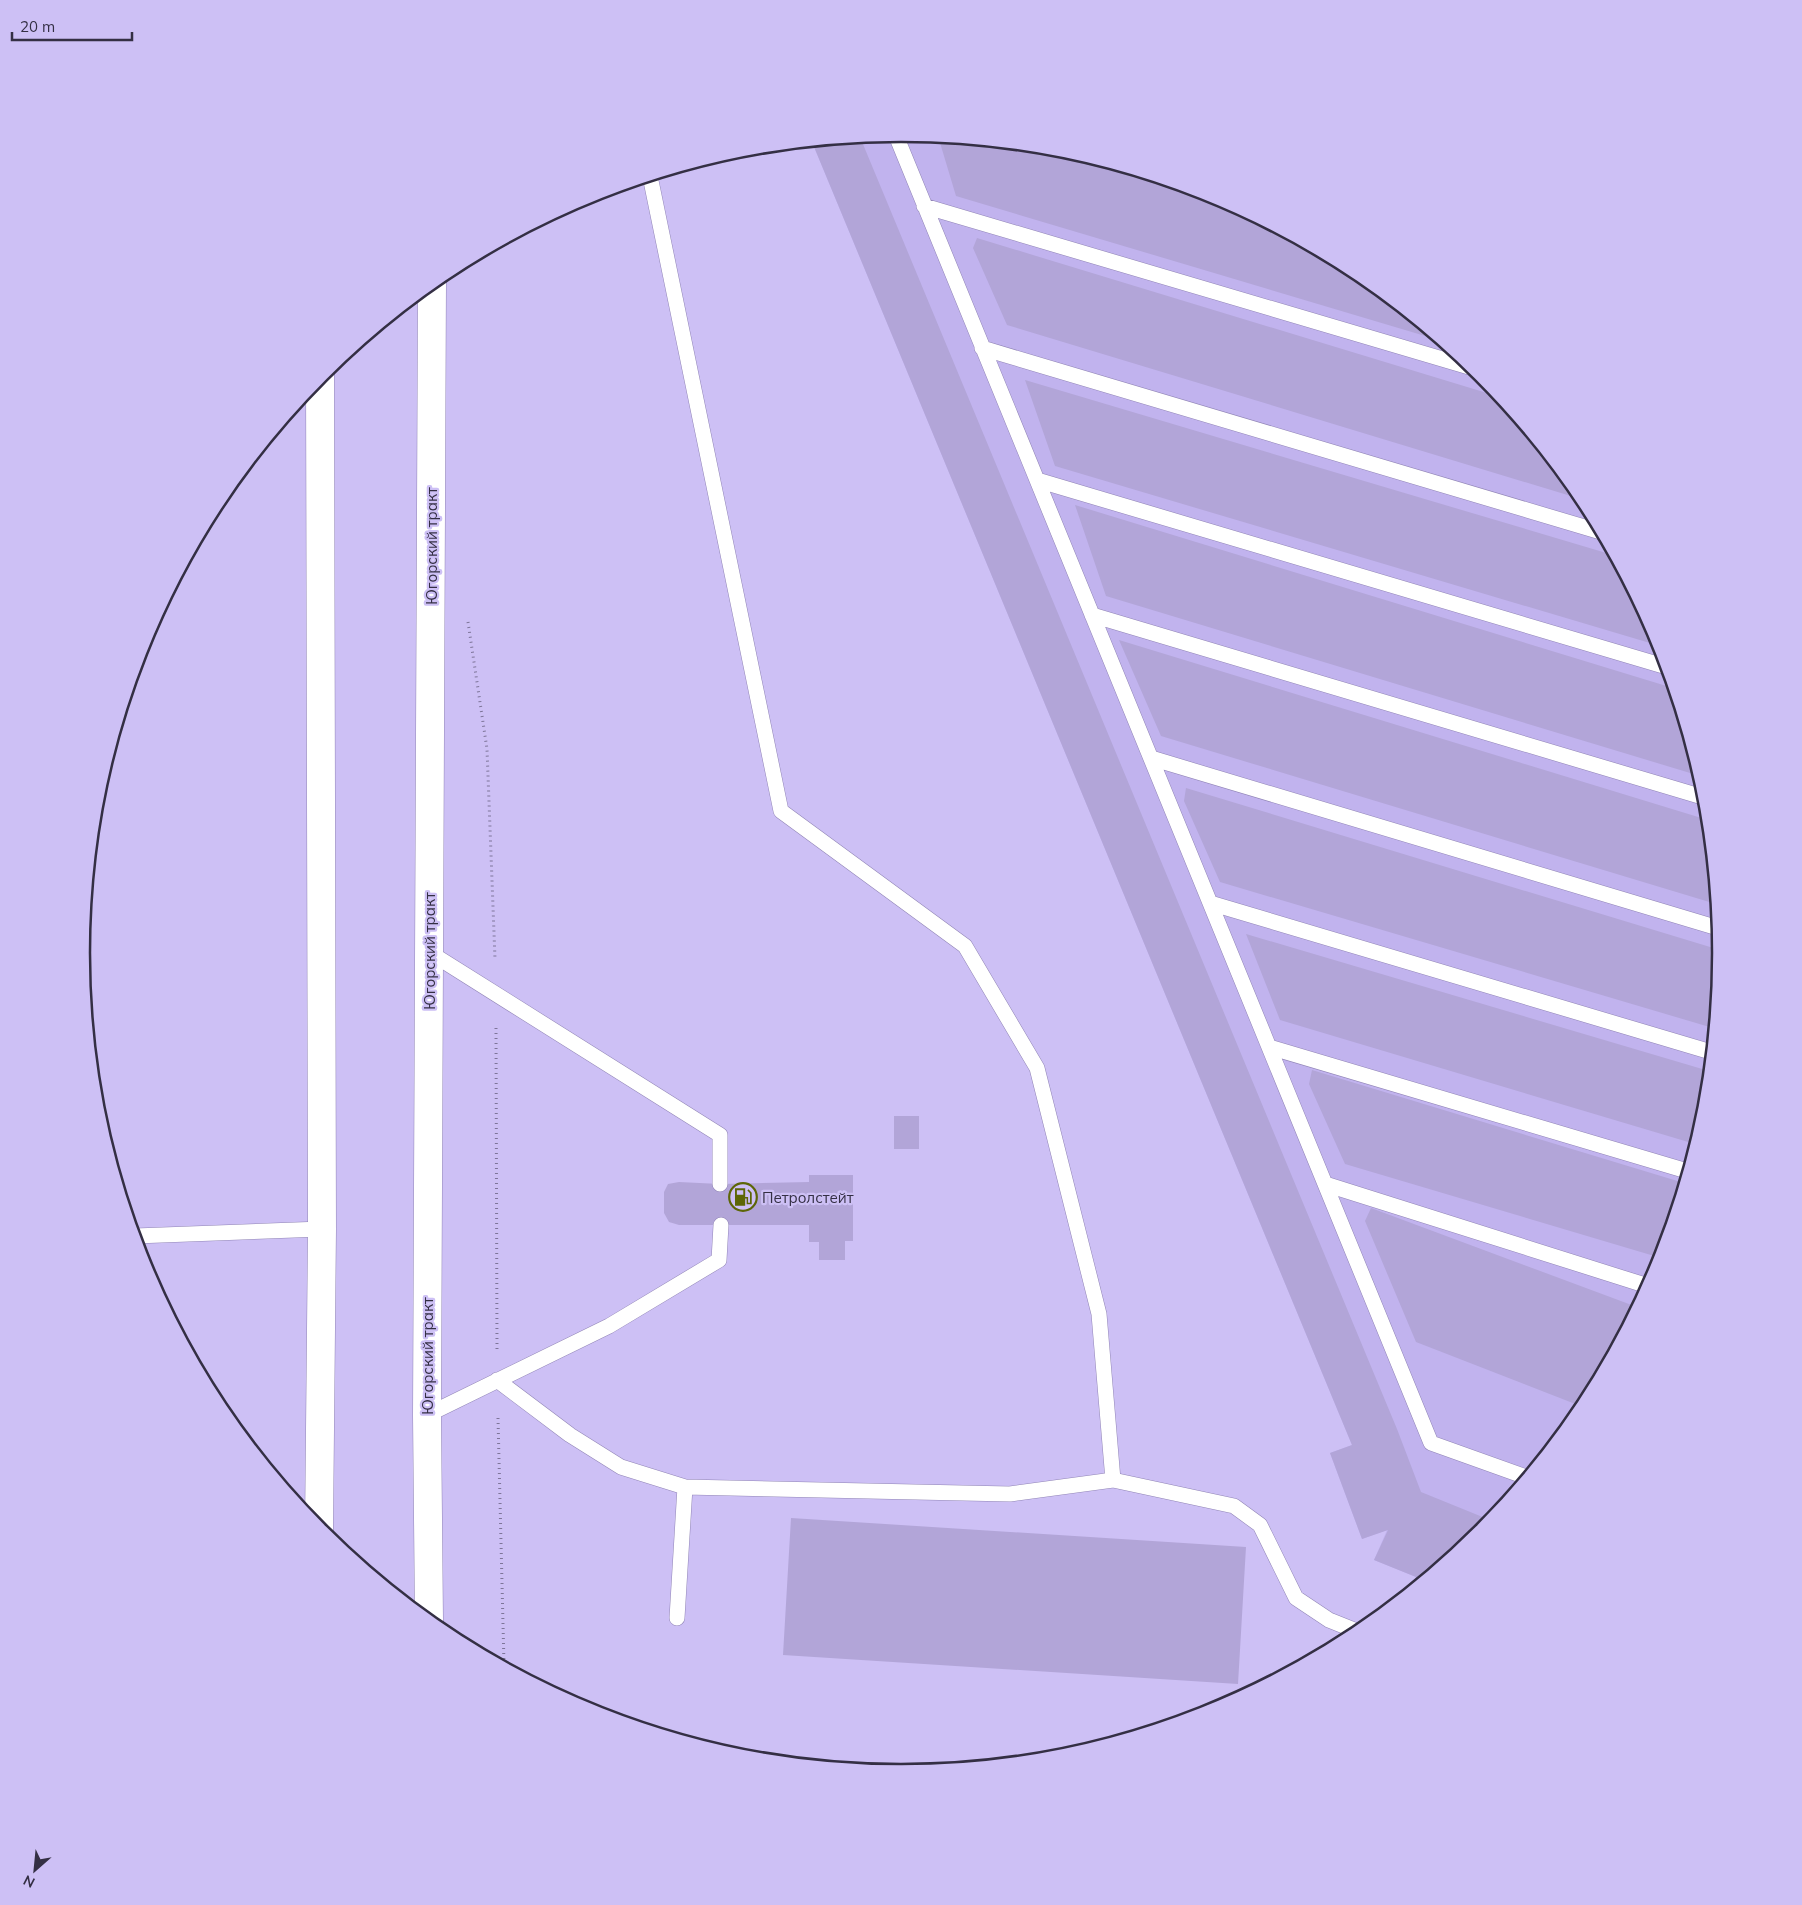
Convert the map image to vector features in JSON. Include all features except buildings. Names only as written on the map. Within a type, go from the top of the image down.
[{"type":"main road","name":"Югорский тракт","points":[[429,1612],[427,1415],[432,291]]},
{"type":"main road","points":[[319,1517],[322,1229],[320,387]]},
{"type":"lane","points":[[898,142],[1431,1442],[1521,1475]]},
{"type":"lane","points":[[651,182],[781,811],[965,946],[1037,1068],[1099,1314],[1113,1480]]},
{"type":"lane","points":[[924,206],[1458,364]]},
{"type":"lane","points":[[982,348],[1592,529]]},
{"type":"lane","points":[[1037,480],[1659,664]]},
{"type":"lane","points":[[1092,615],[1696,795]]},
{"type":"lane","points":[[1151,758],[1711,926]]},
{"type":"lane","points":[[1210,903],[1706,1050]]},
{"type":"lane","points":[[429,952],[720,1135],[720,1184]]},
{"type":"lane","points":[[1269,1047],[1682,1169]]},
{"type":"lane","points":[[1325,1184],[1641,1284]]},
{"type":"lane","points":[[427,1415],[609,1326],[719,1260],[720,1225]]},
{"type":"lane","points":[[142,1236],[322,1229]]},
{"type":"lane","points":[[497,1380],[570,1435],[621,1468],[685,1487],[1010,1494],[1113,1480],[1234,1506],[1260,1525],[1296,1598],[1329,1620],[1350,1628]]},
{"type":"lane","points":[[677,1618],[685,1487]]},
{"type":"shaded area","points":[[848,143],[954,143],[1007,148],[1059,157],[1111,169],[1211,203],[1260,225],[1306,250],[1352,278],[1395,309],[1436,343],[1511,418],[1575,502],[1603,547],[1628,594],[1650,642],[1669,692],[1696,794],[1705,847],[1710,899],[1712,952],[1710,1006],[1705,1058],[1696,1111],[1669,1213],[1650,1263],[1628,1311],[1603,1358],[1575,1403],[1511,1487],[1474,1526],[1415,1579],[1416,1577],[1374,1560],[1387,1530],[1362,1539],[1330,1453],[1352,1445],[814,146]]},
{"type":"place","name":"Петролстейт","points":[[743,1197]]}]
